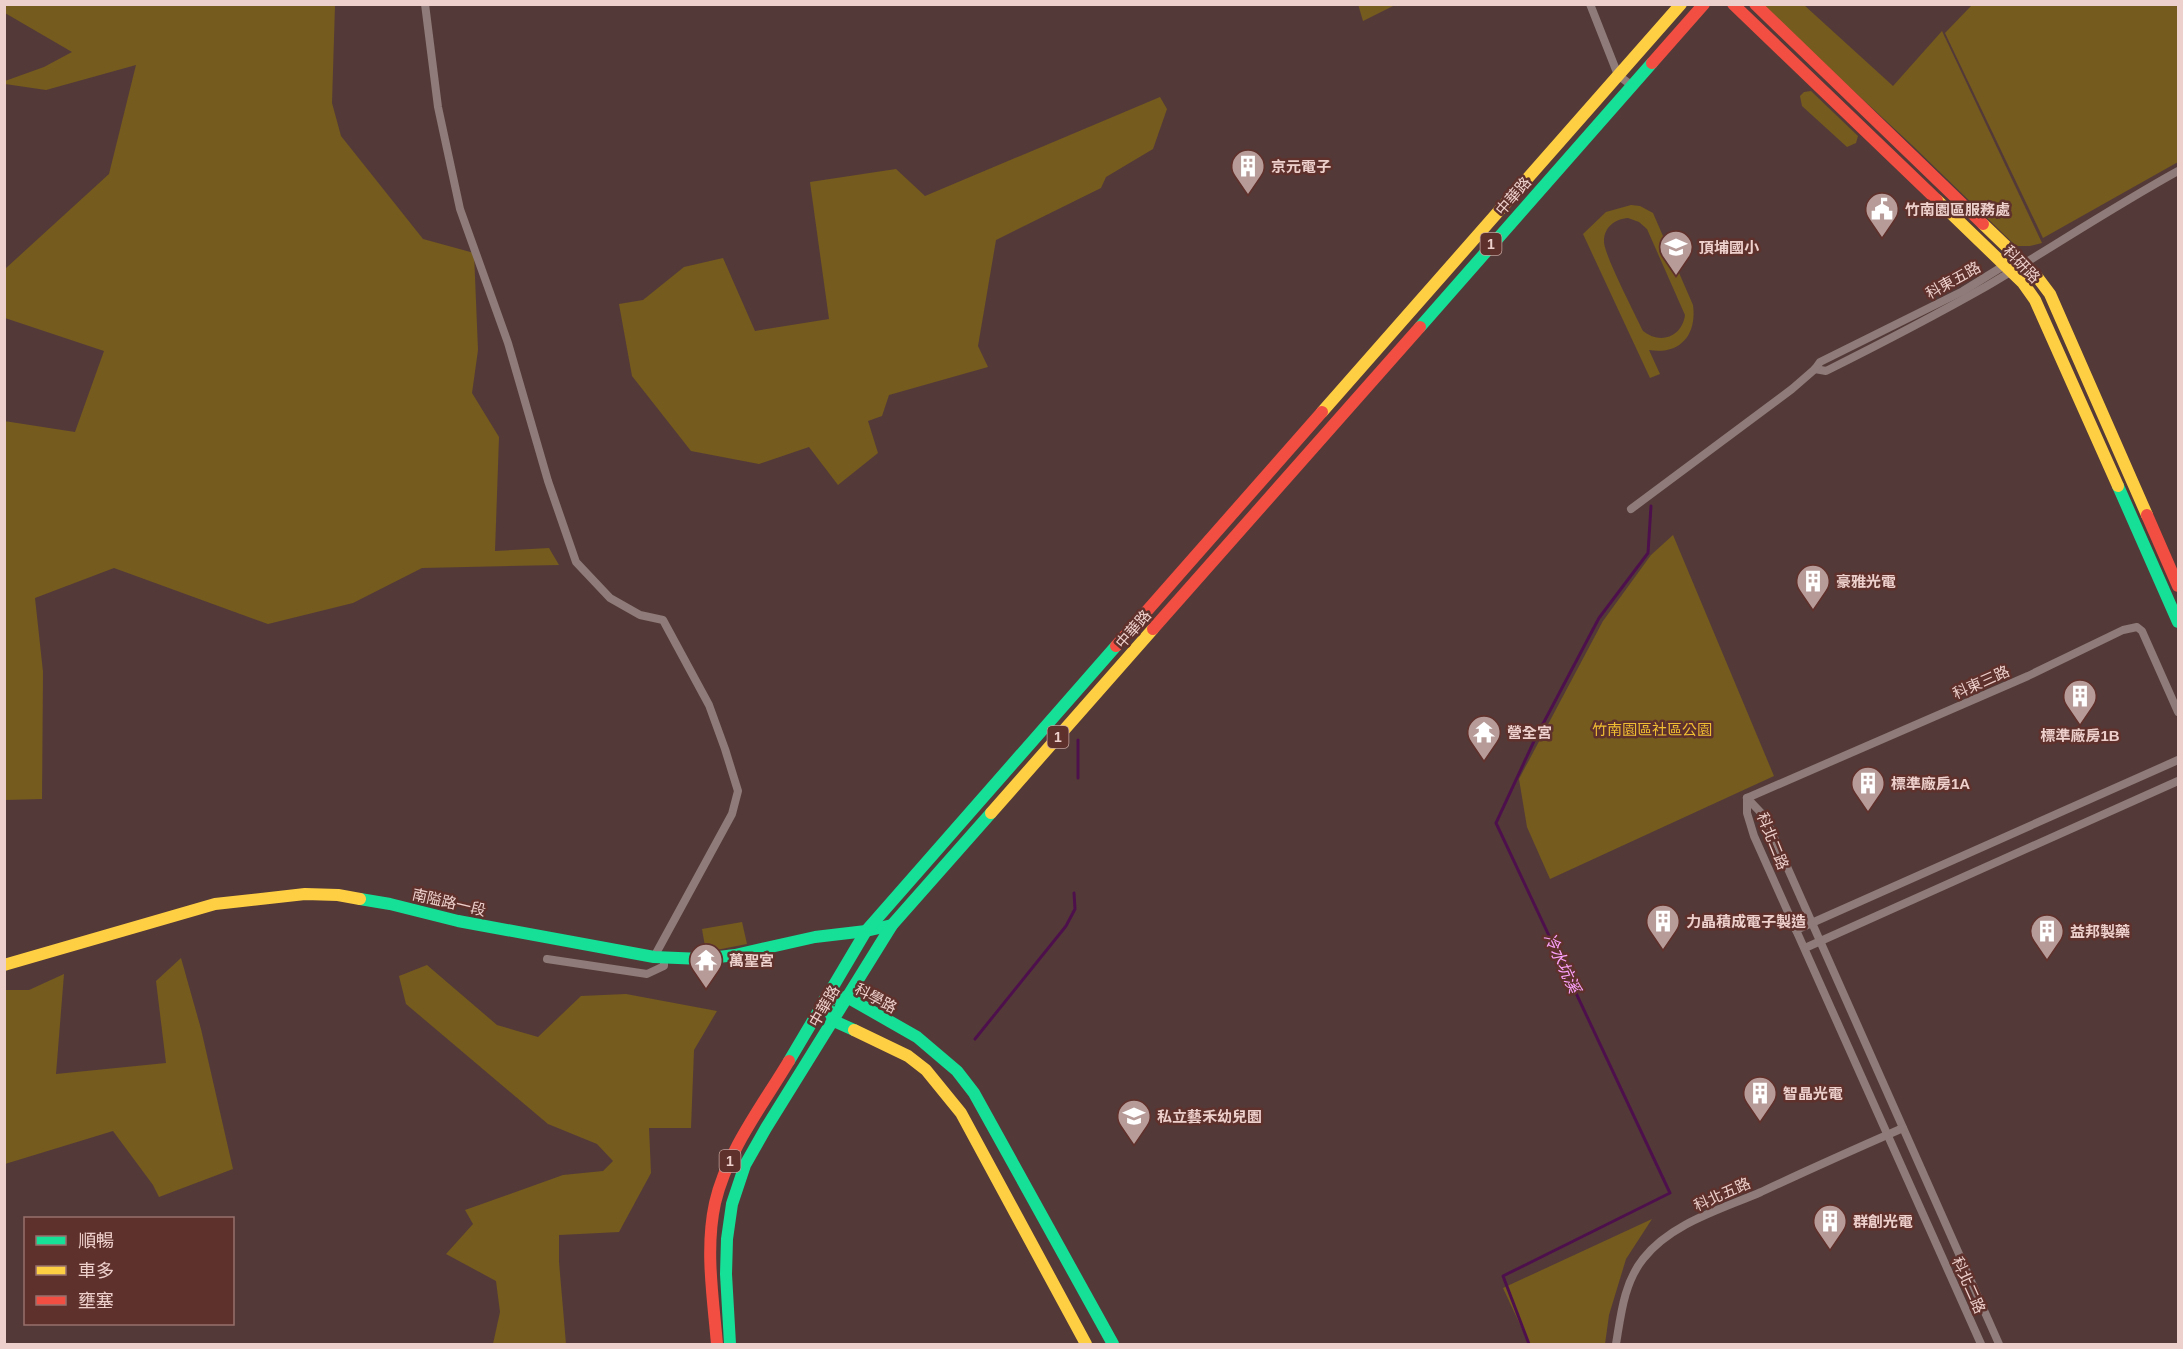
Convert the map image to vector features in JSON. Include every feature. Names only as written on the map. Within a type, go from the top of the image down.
[{"type":"main road","name":"中華路","points":[[717,1344],[710,1267],[711,1233],[715,1203],[722,1181],[742,1139],[846,961],[866,931],[1681,4]]},
{"type":"main road","name":"中華路","points":[[730,1344],[725,1265],[727,1230],[732,1202],[756,1145],[892,926],[1704,4]]},
{"type":"main road","name":"科研路","points":[[1733,4],[2008,268],[2036,300],[2178,622]]},
{"type":"main road","name":"科研路","points":[[1755,4],[2024,263],[2050,294],[2178,586]]},
{"type":"main road","points":[[996,783],[1008,794]]},
{"type":"main road","name":"南隘路一段","points":[[4,966],[215,904],[305,894],[338,895],[390,904],[458,921],[659,957],[702,959],[735,955],[815,937],[892,926]]},
{"type":"main road","name":"科學路","points":[[824,1000],[847,997],[917,1037],[937,1052],[963,1078],[974,1093],[1113,1344]]},
{"type":"main road","points":[[824,1000],[834,1021],[908,1056],[926,1070],[962,1113],[1086,1344]]},
{"type":"street","points":[[425,4],[438,106],[460,209],[508,343],[548,481],[576,562],[610,598],[640,615],[663,620],[709,705],[738,791],[732,814],[659,957],[664,966],[647,974],[547,959]]},
{"type":"street","points":[[1590,4],[1618,75],[1631,85]]},
{"type":"street","points":[[2024,263],[2178,171]]},
{"type":"street","name":"科東五路","points":[[1631,509],[1792,389],[1820,362],[2008,268],[2024,263]]},
{"type":"street","name":"科東三路","points":[[1747,798],[2028,676],[2123,630],[2137,627],[2142,631],[2178,712]]},
{"type":"street","points":[[1796,930],[2178,760]]},
{"type":"street","points":[[1804,948],[2178,782]]},
{"type":"street","name":"科北二路","points":[[1747,798],[1765,817],[1999,1344]]},
{"type":"street","name":"科北二路","points":[[1747,798],[1750,824],[1981,1344]]},
{"type":"street","name":"科北五路","points":[[1616,1344],[1622,1304],[1628,1287],[1643,1259],[1659,1242],[1695,1221],[1903,1128]]},
{"type":"green space","points":[[1358,4],[1395,4],[1395,5],[1363,21]]},
{"type":"green space","points":[[5,5],[335,5],[332,103],[341,136],[423,239],[474,253],[478,350],[472,393],[499,437],[495,551],[549,548],[559,565],[422,568],[353,603],[268,624],[114,568],[35,598],[43,672],[42,799],[5,800],[4,421],[75,432],[104,351],[5,318],[5,269],[109,174],[136,65],[46,90],[5,84],[5,81],[44,67],[72,52],[5,13]]},
{"type":"green space","points":[[1761,5],[1804,5],[1893,86],[1942,31],[2042,243],[2016,246],[1912,145]]},
{"type":"green space","points":[[1972,5],[2178,5],[2178,162],[2043,238],[1945,33]]},
{"type":"green space","points":[[1811,91],[1858,136],[1856,143],[1847,147],[1802,106],[1800,96],[1804,92]]},
{"type":"green space","points":[[1160,97],[1167,109],[1153,149],[1106,177],[1101,188],[996,240],[978,346],[988,367],[889,395],[882,416],[868,421],[878,453],[838,485],[809,447],[759,464],[691,451],[632,376],[619,304],[643,300],[684,267],[723,258],[755,331],[829,319],[810,182],[896,169],[925,196]]},
{"type":"green space","points":[[1631,205],[1640,206],[1653,213],[1693,305],[1692,325],[1684,341],[1670,349],[1649,350],[1660,374],[1650,378],[1583,234],[1606,212]],"holes":[[[1628,218],[1639,222],[1647,229],[1685,315],[1680,329],[1663,338],[1656,338],[1643,331],[1605,248],[1604,236],[1611,225]]]},
{"type":"green space","name":"竹南園區社區公園","points":[[1673,535],[1774,776],[1550,879],[1527,827],[1519,779],[1603,621],[1651,555]]},
{"type":"green space","points":[[742,922],[747,944],[706,952],[702,929]]},
{"type":"green space","points":[[181,958],[201,1029],[233,1169],[159,1197],[153,1185],[113,1131],[5,1164],[5,990],[29,990],[64,974],[56,1074],[166,1063],[156,981]]},
{"type":"green space","points":[[427,965],[497,1025],[538,1037],[581,996],[626,994],[717,1011],[694,1050],[691,1128],[649,1128],[651,1173],[619,1232],[559,1235],[566,1344],[493,1344],[500,1312],[496,1281],[446,1254],[473,1224],[465,1210],[563,1175],[603,1171],[613,1161],[597,1144],[548,1124],[406,1004],[399,976]]},
{"type":"green space","points":[[1652,1219],[1626,1259],[1609,1315],[1605,1344],[1529,1344],[1503,1288]]},
{"type":"waterway","name":"冷水坑溪","points":[[1529,1344],[1503,1276],[1670,1193],[1496,823],[1535,739],[1599,618],[1648,553],[1651,506]]},
{"type":"waterway","points":[[1078,740],[1078,778]]},
{"type":"waterway","points":[[975,1039],[1066,926],[1075,909],[1074,893]]},
{"type":"traffic: fast","points":[[1420,327],[1652,63]]},
{"type":"traffic: fast","points":[[2118,486],[2178,622]]},
{"type":"traffic: fast","points":[[789,1061],[866,931],[1116,646]]},
{"type":"traffic: fast","points":[[730,1344],[726,1274],[727,1239],[732,1204],[745,1165],[892,925],[991,813]]},
{"type":"traffic: fast","points":[[360,899],[458,921],[654,957],[702,959],[735,955],[815,937],[866,931],[892,925]]},
{"type":"traffic: fast","points":[[854,1030],[834,1021],[824,1000],[847,997],[917,1037],[957,1071],[974,1093],[1113,1344]]},
{"type":"traffic: slow","points":[[1322,412],[1681,4]]},
{"type":"traffic: slow","points":[[1937,200],[2023,283],[2035,300],[2118,486]]},
{"type":"traffic: slow","points":[[1983,224],[2035,274],[2050,294],[2147,515]]},
{"type":"traffic: slow","points":[[991,813],[1153,629]]},
{"type":"traffic: slow","points":[[4,965],[215,904],[305,894],[338,895],[360,899]]},
{"type":"traffic: slow","points":[[854,1030],[908,1056],[926,1070],[961,1113],[1086,1344]]},
{"type":"traffic: jam","points":[[1652,63],[1704,4]]},
{"type":"traffic: jam","points":[[1733,4],[1937,200]]},
{"type":"traffic: jam","points":[[1755,4],[1983,224]]},
{"type":"traffic: jam","points":[[1153,629],[1420,327]]},
{"type":"traffic: jam","points":[[1116,646],[1322,412]]},
{"type":"traffic: jam","points":[[2147,515],[2178,586]]},
{"type":"traffic: jam","points":[[717,1344],[710,1255],[715,1203],[737,1147],[789,1061]]},
{"type":"place","name":"京元電子","points":[[1248,195]]},
{"type":"place","name":"竹南園區服務處","points":[[1882,238]]},
{"type":"place","name":"頂埔國小","points":[[1676,276]]},
{"type":"place","name":"豪雅光電","points":[[1813,610]]},
{"type":"place","name":"標準廠房1B","points":[[2080,725]]},
{"type":"place","name":"營全宮","points":[[1484,761]]},
{"type":"place","name":"標準廠房1A","points":[[1868,812]]},
{"type":"place","name":"力晶積成電子製造","points":[[1663,950]]},
{"type":"place","name":"益邦製藥","points":[[2047,960]]},
{"type":"place","name":"萬聖宮","points":[[706,989]]},
{"type":"place","name":"智晶光電","points":[[1760,1122]]},
{"type":"place","name":"私立藝禾幼兒園","points":[[1134,1145]]},
{"type":"place","name":"群創光電","points":[[1830,1250]]}]
